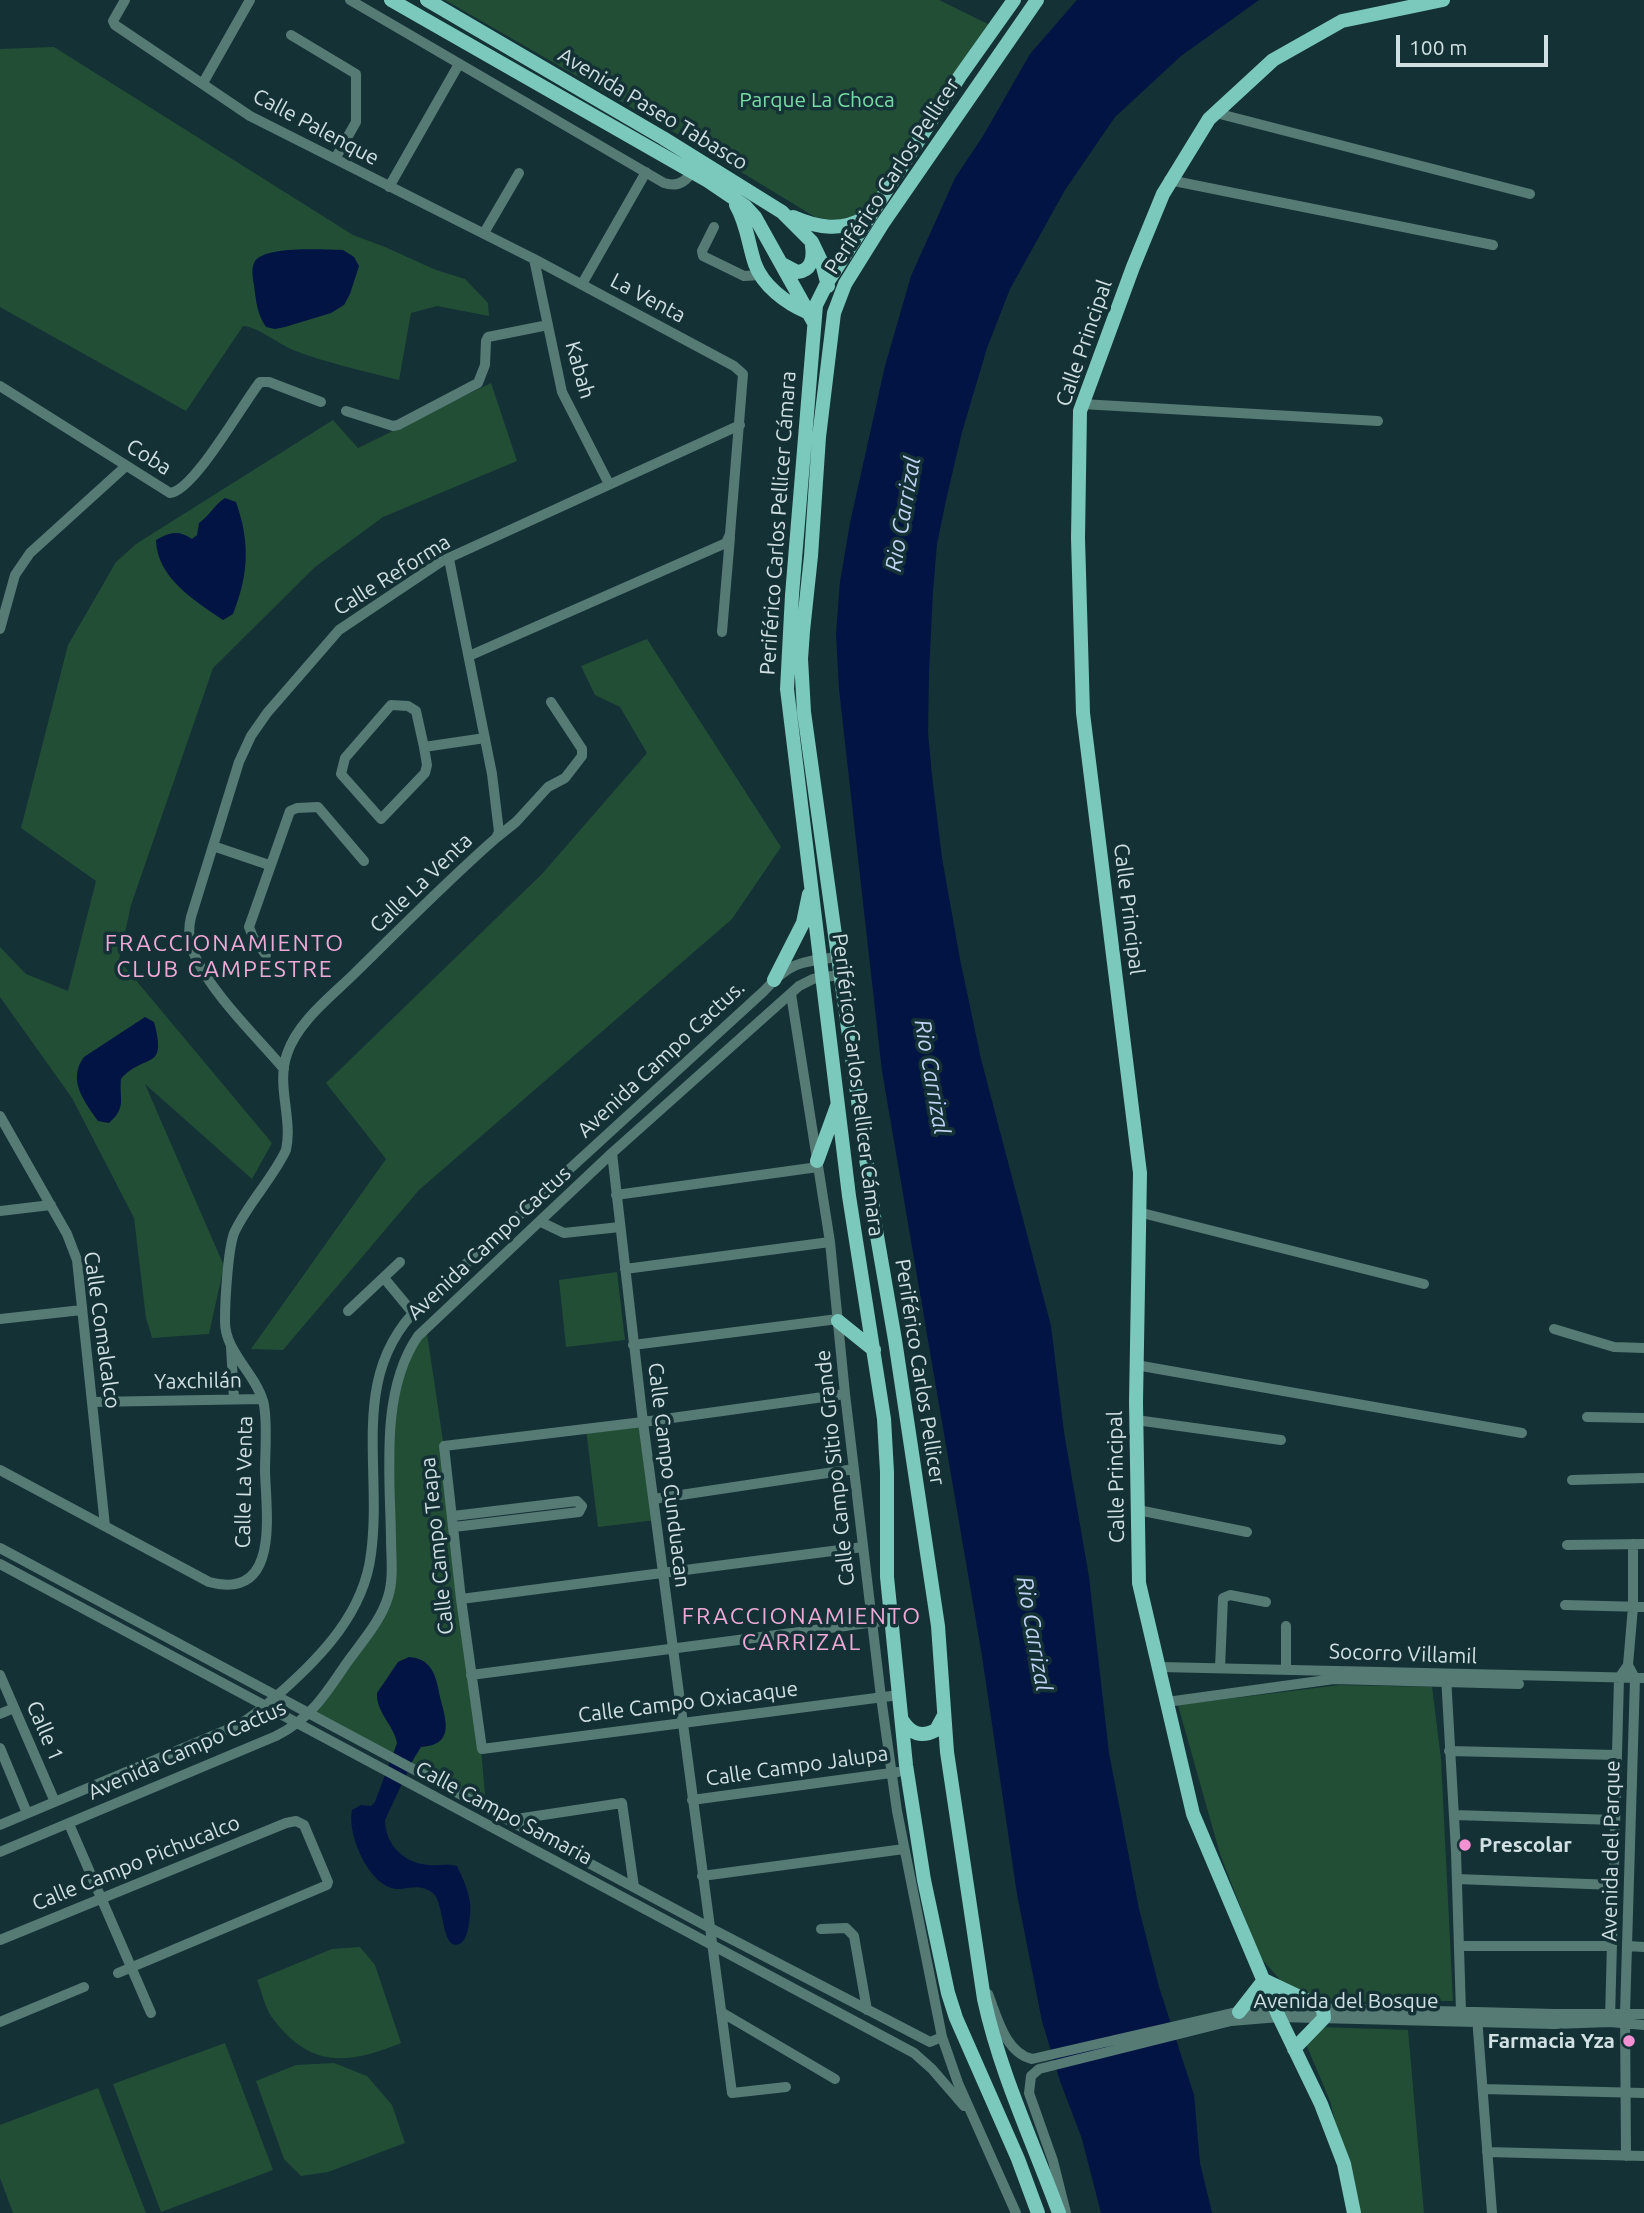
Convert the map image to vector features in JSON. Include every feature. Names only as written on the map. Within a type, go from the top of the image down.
[{"type":"main road","name":"Avenida Paseo Tabasco","points":[[391,0],[727,193],[755,217],[800,298],[821,307]]},
{"type":"main road","name":"Avenida Paseo Tabasco","points":[[427,0],[663,138],[782,212],[818,253],[827,283]]},
{"type":"main road","name":"Periférico Carlos Pellicer Cámara","points":[[1014,0],[960,76],[827,283],[821,307],[787,689],[849,1196],[884,1419],[887,1577],[891,1620],[907,1768],[930,1912],[956,2018],[1018,2159],[1038,2213]]},
{"type":"main road","name":"Periférico Carlos Pellicer","points":[[1037,0],[883,223],[821,307],[834,313],[819,437],[801,659],[804,712],[839,975],[938,1626],[947,1752],[980,1975],[992,2031],[1059,2213]]},
{"type":"main road","name":"Calle Principal","points":[[1354,2213],[1344,2164],[1321,2104],[1231,1909],[1193,1814],[1139,1583],[1136,1366],[1140,1173],[1083,713],[1078,538],[1080,411],[1133,267],[1169,180],[1209,119],[1273,60],[1342,21],[1443,0]]},
{"type":"main road","points":[[727,193],[743,218],[755,266],[761,275],[789,303],[821,307]]},
{"type":"main road","points":[[782,212],[806,223],[835,228],[856,223],[870,214]]},
{"type":"main road","points":[[782,263],[792,271],[805,270],[812,262],[811,242]]},
{"type":"main road","points":[[774,980],[803,923],[812,883]]},
{"type":"main road","points":[[818,1164],[838,1101]]},
{"type":"main road","points":[[838,1320],[874,1350]]},
{"type":"main road","points":[[901,1719],[908,1729],[925,1735],[940,1727],[943,1716]]},
{"type":"main road","points":[[907,1768],[911,1753],[920,1743],[940,1742],[947,1752]]},
{"type":"main road","points":[[1234,2015],[1264,1980],[1323,2013],[1294,2049]]},
{"type":"street","name":"Calle Palenque","points":[[125,0],[113,21],[115,25],[250,116],[534,259]]},
{"type":"street","points":[[203,83],[250,0]]},
{"type":"street","name":"Avenida Paseo Tabasco","points":[[350,0],[671,185],[684,182],[692,172]]},
{"type":"street","points":[[290,35],[356,74],[356,122],[335,159]]},
{"type":"street","points":[[389,187],[459,64]]},
{"type":"street","points":[[1216,113],[1530,194]]},
{"type":"street","points":[[582,284],[646,172]]},
{"type":"street","points":[[484,233],[519,173]]},
{"type":"street","points":[[1169,180],[1493,245]]},
{"type":"street","points":[[713,227],[702,251],[703,256],[744,276],[761,275]]},
{"type":"street","name":"La Venta","points":[[534,259],[741,372],[744,382],[740,425]]},
{"type":"street","name":"Kabah","points":[[534,259],[562,392],[609,484]]},
{"type":"street","points":[[346,411],[398,425],[478,383],[485,369],[488,337],[548,326]]},
{"type":"street","name":"Coba","points":[[0,386],[167,492],[176,493],[211,453],[260,382],[269,382],[321,402]]},
{"type":"street","points":[[1082,404],[1378,421]]},
{"type":"street","points":[[722,632],[740,425]]},
{"type":"street","name":"Calle Reforma","points":[[284,1069],[207,976],[191,947],[191,917],[212,846],[239,762],[256,728],[339,630],[436,565],[740,425]]},
{"type":"street","points":[[0,629],[15,575],[30,553],[126,466]]},
{"type":"street","points":[[469,656],[723,545],[730,534]]},
{"type":"street","name":"Calle La Venta","points":[[449,559],[485,738],[499,828],[496,838]]},
{"type":"street","name":"Calle La Venta","points":[[0,1469],[209,1582],[234,1584],[253,1575],[261,1563],[267,1535],[262,1399],[226,1335],[225,1321],[232,1239],[286,1150],[289,1135],[283,1096],[287,1054],[293,1040],[316,1012],[418,910],[516,822],[548,787],[565,778],[582,756],[582,749],[551,702]]},
{"type":"street","points":[[391,705],[408,706],[416,711],[424,747],[428,765],[425,773],[381,819],[341,774],[345,758],[391,705]]},
{"type":"street","points":[[424,747],[485,738]]},
{"type":"street","points":[[266,955],[249,927],[290,811],[314,806],[320,809],[364,861]]},
{"type":"street","points":[[212,846],[269,865]]},
{"type":"street","name":"Avenida Campo Cactus.","points":[[0,1825],[230,1729],[266,1706],[324,1651],[346,1620],[363,1587],[372,1552],[377,1379],[384,1356],[397,1331],[413,1313],[774,980],[791,966],[837,957]]},
{"type":"street","name":"Avenida Campo Cactus","points":[[0,1852],[276,1736],[310,1713],[364,1639],[388,1597],[391,1580],[392,1414],[395,1387],[406,1354],[426,1327],[612,1153],[803,983],[839,975]]},
{"type":"street","name":"Calle Campo Sitio Grande","points":[[791,994],[830,1242],[845,1394],[890,1773],[904,1849],[942,2037],[951,2066],[1016,2213]]},
{"type":"street","name":"Calle Comalcalco","points":[[0,1116],[67,1234],[77,1260],[105,1526]]},
{"type":"street","name":"Calle Campo Cunduacan","points":[[612,1153],[633,1345],[732,2094],[786,2087]]},
{"type":"street","points":[[616,1195],[818,1164]]},
{"type":"street","points":[[0,1211],[51,1205]]},
{"type":"street","points":[[1138,1212],[1424,1284]]},
{"type":"street","points":[[541,1222],[564,1233],[620,1227]]},
{"type":"street","points":[[625,1269],[830,1242]]},
{"type":"street","points":[[348,1311],[400,1262]]},
{"type":"street","points":[[384,1278],[413,1313]]},
{"type":"street","points":[[0,1319],[82,1310]]},
{"type":"street","points":[[633,1345],[838,1320]]},
{"type":"street","points":[[1554,1329],[1614,1348],[1644,1348]]},
{"type":"street","points":[[231,1344],[234,1399]]},
{"type":"street","points":[[1136,1366],[1522,1433]]},
{"type":"street","name":"Calle Campo Teapa","points":[[482,1749],[461,1599],[444,1446],[845,1394]]},
{"type":"street","name":"Yaxchilán","points":[[93,1402],[262,1399]]},
{"type":"street","points":[[1587,1417],[1644,1418]]},
{"type":"street","points":[[1136,1420],[1281,1440]]},
{"type":"street","points":[[654,1499],[854,1469]]},
{"type":"street","points":[[1572,1480],[1644,1478]]},
{"type":"street","points":[[574,1501],[579,1501],[582,1506],[579,1512],[454,1521],[574,1501]]},
{"type":"street","points":[[1138,1510],[1247,1532]]},
{"type":"street","points":[[1567,1545],[1638,1544],[1639,1607],[1628,1665],[1619,1682]]},
{"type":"street","points":[[461,1599],[863,1547]]},
{"type":"street","name":"Calle Campo Samaria","points":[[0,1548],[867,2010],[930,2042],[942,2037]]},
{"type":"street","name":"Calle Campo Samaria","points":[[0,1564],[914,2053],[932,2069],[974,2117]]},
{"type":"street","points":[[1220,1668],[1223,1598],[1230,1595],[1266,1602]]},
{"type":"street","points":[[1564,1605],[1639,1607]]},
{"type":"street","points":[[471,1675],[891,1620]]},
{"type":"street","points":[[1286,1626],[1286,1669]]},
{"type":"street","points":[[1628,1665],[1639,1682]]},
{"type":"street","name":"Socorro Villamil","points":[[1160,1667],[1286,1669],[1446,1678]]},
{"type":"street","name":"Calle 1","points":[[0,1675],[55,1802]]},
{"type":"street","points":[[1446,1678],[1461,2012]]},
{"type":"street","name":"Socorro Villamil","points":[[1167,1702],[1334,1679],[1446,1678],[1639,1682]]},
{"type":"street","name":"Avenida del Parque","points":[[1610,2017],[1619,1682]]},
{"type":"street","name":"Avenida del Parque","points":[[1626,2156],[1625,2018],[1632,1756],[1639,1682]]},
{"type":"street","name":"Calle Campo Oxiacaque","points":[[482,1749],[899,1695]]},
{"type":"street","points":[[0,1714],[14,1708]]},
{"type":"street","points":[[0,1748],[27,1813]]},
{"type":"street","points":[[1449,1751],[1616,1755]]},
{"type":"street","points":[[1632,1756],[1644,1756]]},
{"type":"street","name":"Calle Campo Jalupa","points":[[692,1800],[890,1773],[907,1768]]},
{"type":"street","points":[[510,1820],[622,1802],[634,1887]]},
{"type":"street","points":[[1454,1815],[1615,1820]]},
{"type":"street","name":"Calle Campo Pichucalco","points":[[0,1940],[286,1823],[296,1821],[304,1825],[327,1885],[131,1968]]},
{"type":"street","points":[[69,1824],[150,2013]]},
{"type":"street","points":[[702,1876],[904,1849]]},
{"type":"street","points":[[1457,1879],[1614,1885]]},
{"type":"street","points":[[821,1929],[846,1928],[854,1936],[867,2010]]},
{"type":"street","points":[[1460,1946],[1612,1946]]},
{"type":"street","points":[[1629,1946],[1644,1947]]},
{"type":"street","points":[[118,1973],[131,1968]]},
{"type":"street","points":[[980,1975],[1013,2050],[1038,2064],[1031,2076],[1029,2093],[1054,2161],[1066,2213]]},
{"type":"street","points":[[0,2022],[84,1987]]},
{"type":"street","points":[[721,2012],[835,2079]]},
{"type":"street","name":"Avenida del Bosque","points":[[1038,2064],[1234,2015],[1277,2012],[1625,2018],[1644,2014]]},
{"type":"street","name":"Avenida del Bosque","points":[[1323,2013],[1461,2012],[1477,2017]]},
{"type":"street","points":[[1477,2017],[1492,2213]]},
{"type":"street","name":"Avenida del Bosque","points":[[1625,2018],[1644,2025]]},
{"type":"street","points":[[1483,2089],[1644,2093]]},
{"type":"street","points":[[1488,2152],[1644,2156]]},
{"type":"green space","name":"Parque La Choca","points":[[445,0],[939,0],[990,25],[877,195],[861,213],[837,221],[815,217]]},
{"type":"green space","points":[[54,47],[353,235],[436,270],[465,279],[488,303],[489,316],[437,306],[411,313],[399,380],[306,355],[255,329],[243,326],[186,411],[0,307],[0,49]]},
{"type":"green space","points":[[491,383],[517,461],[383,517],[315,567],[213,668],[131,905],[119,960],[272,1143],[252,1179],[145,1084],[224,1266],[209,1334],[152,1338],[146,1318],[134,1218],[72,1098],[0,997],[0,947],[26,974],[68,991],[96,881],[21,828],[68,645],[116,562],[136,544],[333,420],[358,448]]},
{"type":"green space","points":[[647,639],[781,847],[732,919],[419,1190],[283,1350],[251,1349],[386,1159],[326,1083],[542,874],[647,753],[620,707],[595,695],[581,666]]},
{"type":"green space","points":[[617,1272],[625,1340],[566,1347],[559,1280]]},
{"type":"green space","points":[[426,1327],[468,1626],[486,1807],[310,1713],[386,1603],[395,1387]]},
{"type":"green space","points":[[643,1422],[656,1520],[598,1527],[586,1429]]},
{"type":"green space","points":[[1340,1685],[1432,1687],[1441,1759],[1453,2001],[1333,2002],[1289,1990],[1260,1957],[1220,1854],[1178,1705]]},
{"type":"green space","points":[[360,1947],[375,1965],[401,2043],[348,2058],[332,2058],[302,2047],[288,2036],[271,2016],[257,1980],[332,1949]]},
{"type":"green space","points":[[1321,2027],[1408,2030],[1424,2213],[1358,2213],[1330,2101],[1306,2044]]},
{"type":"green space","points":[[225,2043],[273,2170],[161,2212],[113,2084]]},
{"type":"green space","points":[[334,2063],[367,2076],[392,2105],[405,2143],[328,2172],[301,2176],[284,2159],[256,2081],[296,2065]]},
{"type":"green space","points":[[98,2088],[146,2213],[13,2213],[0,2178],[0,2125]]},
{"type":"water","name":"Rio Carrizal","points":[[1077,0],[1259,0],[1181,56],[1115,117],[1065,190],[1010,289],[987,348],[962,432],[937,544],[928,732],[942,858],[960,959],[981,1059],[1051,1326],[1064,1432],[1089,1577],[1109,1753],[1139,1909],[1159,1987],[1194,2095],[1200,2163],[1212,2213],[1101,2213],[1082,2139],[1060,2081],[1042,2021],[1017,1894],[982,1656],[882,1071],[839,689],[836,634],[840,582],[850,523],[885,366],[911,276],[955,178],[983,136],[1030,54]]},
{"type":"water","points":[[343,250],[354,257],[359,266],[344,305],[331,313],[285,327],[266,327],[257,307],[253,277],[253,266],[259,257],[281,251]]},
{"type":"water","points":[[225,498],[236,502],[244,531],[246,558],[242,585],[233,614],[223,620],[189,596],[170,577],[158,554],[156,540],[174,533],[192,539],[197,535],[199,523]]},
{"type":"water","points":[[145,1017],[154,1022],[158,1038],[156,1055],[121,1079],[121,1103],[118,1112],[109,1123],[98,1121],[79,1090],[79,1066],[84,1057]]},
{"type":"water","points":[[409,1657],[424,1662],[433,1673],[446,1730],[439,1742],[421,1747],[413,1760],[385,1820],[386,1829],[398,1852],[412,1861],[457,1866],[467,1889],[470,1911],[466,1937],[455,1945],[447,1935],[440,1907],[433,1893],[417,1887],[391,1888],[374,1876],[356,1843],[351,1820],[352,1810],[361,1805],[371,1806],[375,1802],[397,1743],[379,1707],[377,1693],[398,1662]]},
{"type":"place","name":"Prescolar","points":[[1465,1845]]},
{"type":"place","name":"Farmacia Yza","points":[[1629,2041]]},
{"type":"district","name":"FRACCIONAMIENTO CLUB CAMPESTRE","points":[[225,956]]},
{"type":"district","name":"FRACCIONAMIENTO CARRIZAL","points":[[802,1629]]}]
